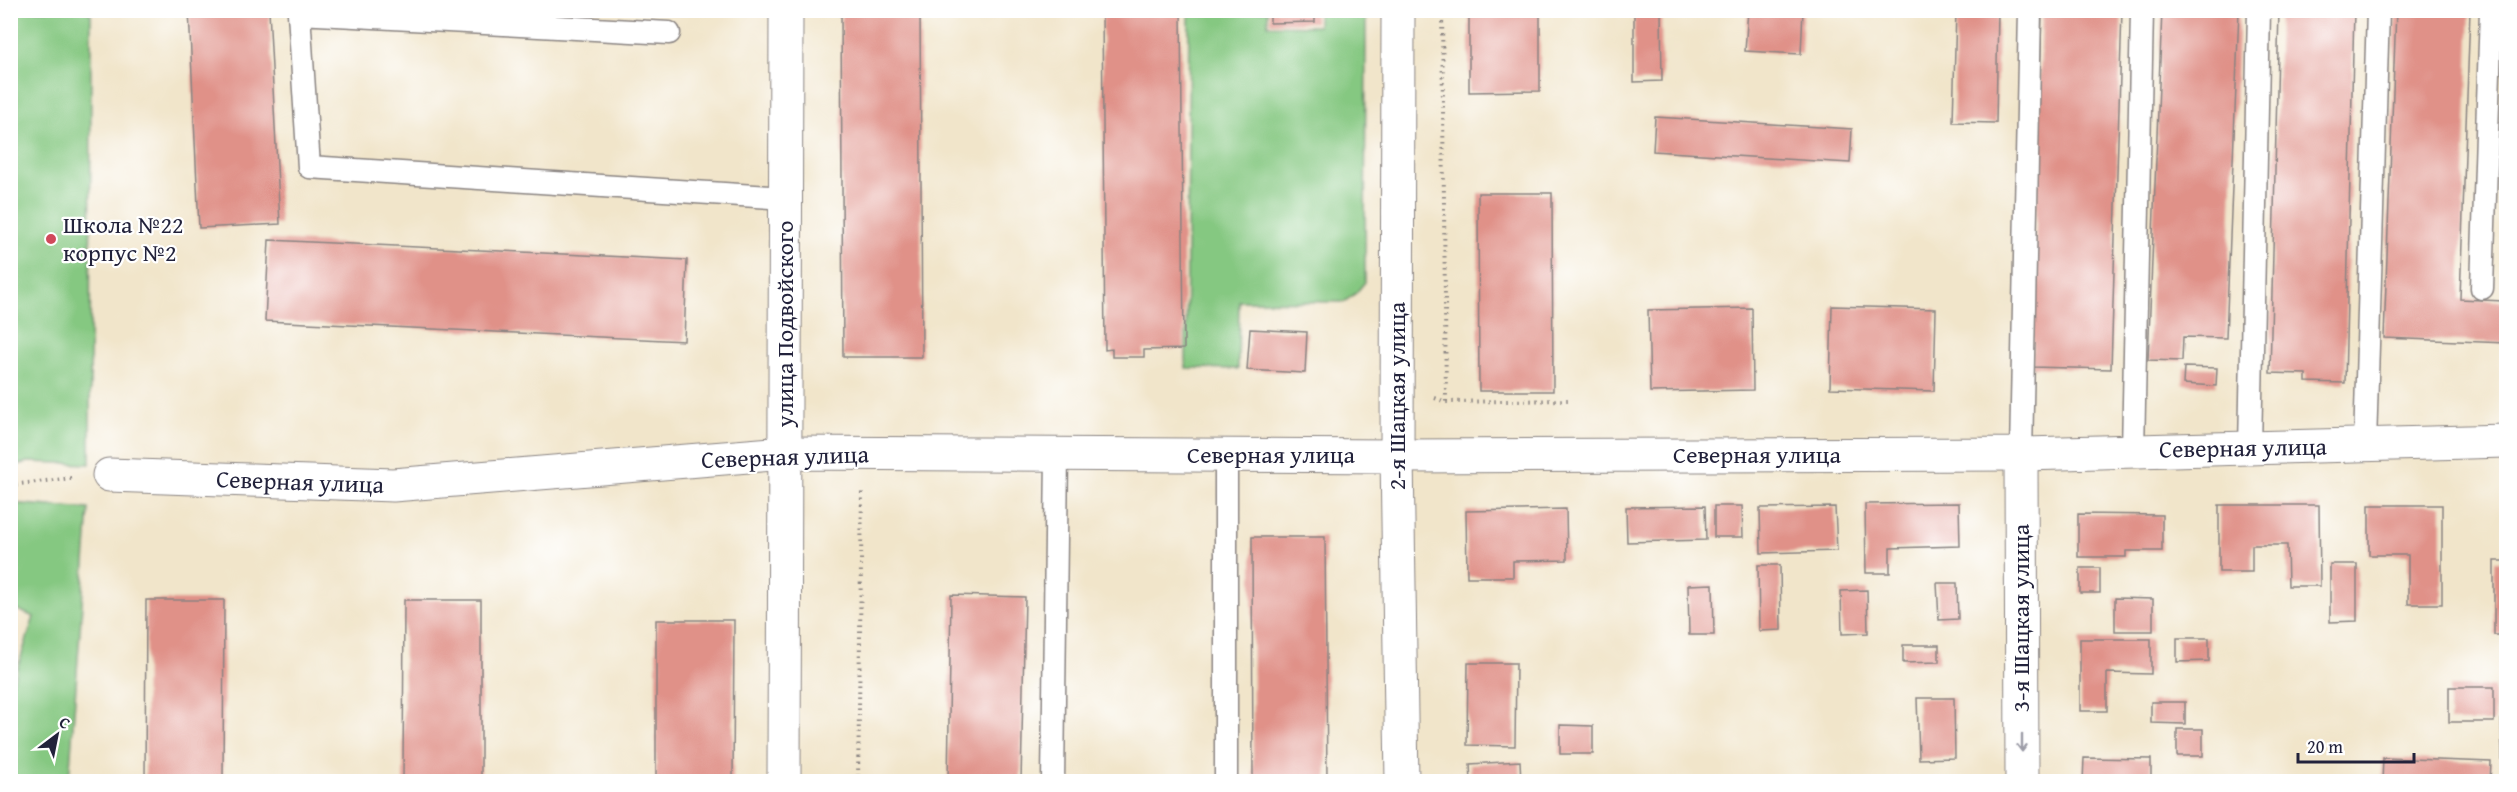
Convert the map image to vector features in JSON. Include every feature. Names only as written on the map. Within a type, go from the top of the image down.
[{"type":"street","name":"улица Подвойского","points":[[784,782],[786,10]]},
{"type":"street","name":"2-я Шацкая улица","points":[[1398,10],[1397,456],[1402,782]]},
{"type":"street","name":"Северная улица","points":[[109,475],[393,485],[785,453],[1397,456],[2021,454],[2506,441]]},
{"type":"street","name":"3-я Шацкая улица","points":[[2021,454],[2022,782]]},
{"type":"lane","points":[[2021,454],[2030,10]]},
{"type":"lane","points":[[2133,451],[2142,10]]},
{"type":"lane","points":[[2250,448],[2259,10]]},
{"type":"lane","points":[[2365,445],[2378,10]]},
{"type":"lane","points":[[2482,288],[2491,10]]},
{"type":"lane","points":[[669,33],[299,13],[309,167],[786,198]]},
{"type":"lane","points":[[1053,782],[1057,454]]},
{"type":"lane","points":[[1226,454],[1226,782]]},
{"type":"path","points":[[1442,10],[1446,402]]},
{"type":"path","points":[[1397,385],[1446,402],[1570,400]]},
{"type":"path","points":[[858,782],[862,453]]},
{"type":"path","points":[[10,485],[109,475]]},
{"type":"green space","name":"Школа №22 корпус №2","points":[[11,10],[84,10],[91,14],[90,464],[28,462],[11,467]]},
{"type":"green space","points":[[1189,11],[1268,11],[1268,25],[1318,26],[1318,11],[1366,11],[1365,282],[1344,302],[1239,301],[1238,369],[1186,368]]},
{"type":"green space","points":[[10,503],[89,509],[69,781],[11,781],[11,688],[34,617],[11,607]]},
{"type":"building","points":[[189,10],[269,10],[280,224],[199,228]]},
{"type":"building","points":[[841,10],[920,10],[922,357],[843,357]]},
{"type":"building","points":[[1102,10],[1181,10],[1184,349],[1144,350],[1144,357],[1112,357],[1112,349],[1105,350]]},
{"type":"building","points":[[1270,10],[1315,10],[1315,22],[1270,23]]},
{"type":"building","points":[[1469,10],[1540,10],[1540,91],[1469,92]]},
{"type":"building","points":[[1634,10],[1661,10],[1662,81],[1634,82]]},
{"type":"building","points":[[1748,10],[1803,10],[1801,54],[1745,51]]},
{"type":"building","points":[[1956,10],[1998,10],[1996,123],[1953,122]]},
{"type":"building","points":[[2042,10],[2122,10],[2111,369],[2032,367]]},
{"type":"building","points":[[2162,10],[2239,10],[2226,338],[2183,337],[2182,361],[2148,360]]},
{"type":"building","points":[[2279,10],[2354,10],[2345,383],[2306,382],[2306,374],[2270,373]]},
{"type":"building","points":[[2396,10],[2470,10],[2460,299],[2504,301],[2506,290],[2506,343],[2384,338]]},
{"type":"building","points":[[1655,117],[1852,129],[1850,163],[1653,151]]},
{"type":"building","points":[[1478,193],[1552,193],[1553,391],[1479,391]]},
{"type":"building","points":[[269,240],[687,260],[684,341],[265,321]]},
{"type":"building","points":[[1832,306],[1936,309],[1934,391],[1830,388]]},
{"type":"building","points":[[1752,308],[1753,390],[1650,392],[1648,310]]},
{"type":"building","points":[[1250,329],[1307,332],[1305,373],[1247,370]]},
{"type":"building","points":[[2184,367],[2217,368],[2216,386],[2183,384]]},
{"type":"building","points":[[1959,503],[1960,546],[1890,548],[1890,573],[1866,573],[1865,504]]},
{"type":"building","points":[[2219,505],[2319,505],[2320,586],[2288,586],[2287,545],[2252,545],[2252,572],[2219,572]]},
{"type":"building","points":[[2369,505],[2442,505],[2442,604],[2408,604],[2408,555],[2369,555]]},
{"type":"building","points":[[1705,506],[1706,540],[1627,542],[1626,507]]},
{"type":"building","points":[[1714,506],[1742,506],[1743,537],[1714,537]]},
{"type":"building","points":[[1835,507],[1837,551],[1761,553],[1760,508]]},
{"type":"building","points":[[1566,509],[1567,560],[1513,561],[1513,577],[1467,577],[1466,511]]},
{"type":"building","points":[[2078,514],[2162,515],[2162,551],[2126,551],[2126,557],[2078,557]]},
{"type":"building","points":[[1252,537],[1325,537],[1327,782],[1253,782]]},
{"type":"building","points":[[2494,561],[2506,561],[2506,635],[2494,635]]},
{"type":"building","points":[[2330,564],[2357,564],[2357,621],[2330,622]]},
{"type":"building","points":[[1758,565],[1780,565],[1781,630],[1759,631]]},
{"type":"building","points":[[2080,568],[2100,568],[2100,593],[2080,593]]},
{"type":"building","points":[[1937,583],[1957,583],[1958,619],[1939,620]]},
{"type":"building","points":[[1713,584],[1714,635],[1689,635],[1688,585]]},
{"type":"building","points":[[1867,590],[1868,633],[1842,634],[1841,591]]},
{"type":"building","points":[[951,595],[1025,597],[1021,782],[948,782]]},
{"type":"building","points":[[2115,598],[2153,599],[2153,631],[2115,631]]},
{"type":"building","points":[[146,600],[224,600],[223,782],[145,782]]},
{"type":"building","points":[[404,600],[481,600],[481,782],[403,782]]},
{"type":"building","points":[[656,620],[734,620],[733,782],[656,782]]},
{"type":"building","points":[[2177,638],[2209,638],[2209,661],[2177,662]]},
{"type":"building","points":[[2080,639],[2151,639],[2151,674],[2107,673],[2107,711],[2080,711]]},
{"type":"building","points":[[1903,645],[1939,645],[1939,662],[1903,663]]},
{"type":"building","points":[[1468,663],[1516,663],[1515,746],[1467,745]]},
{"type":"building","points":[[2449,687],[2494,687],[2494,722],[2449,722]]},
{"type":"building","points":[[1917,698],[1954,698],[1955,758],[1919,759]]},
{"type":"building","points":[[2151,702],[2185,702],[2185,724],[2151,723]]},
{"type":"building","points":[[2501,714],[2506,714],[2506,761],[2502,761]]},
{"type":"building","points":[[1560,725],[1593,726],[1593,754],[1560,754]]},
{"type":"building","points":[[2177,729],[2203,729],[2203,756],[2177,756]]},
{"type":"building","points":[[2084,758],[2151,759],[2151,782],[2083,782]]},
{"type":"building","points":[[2383,758],[2491,762],[2490,782],[2382,782]]},
{"type":"building","points":[[1520,761],[1521,782],[1471,782],[1470,764]]},
{"type":"place","name":"Школа №22 корпус №2","points":[[51,239]]}]
